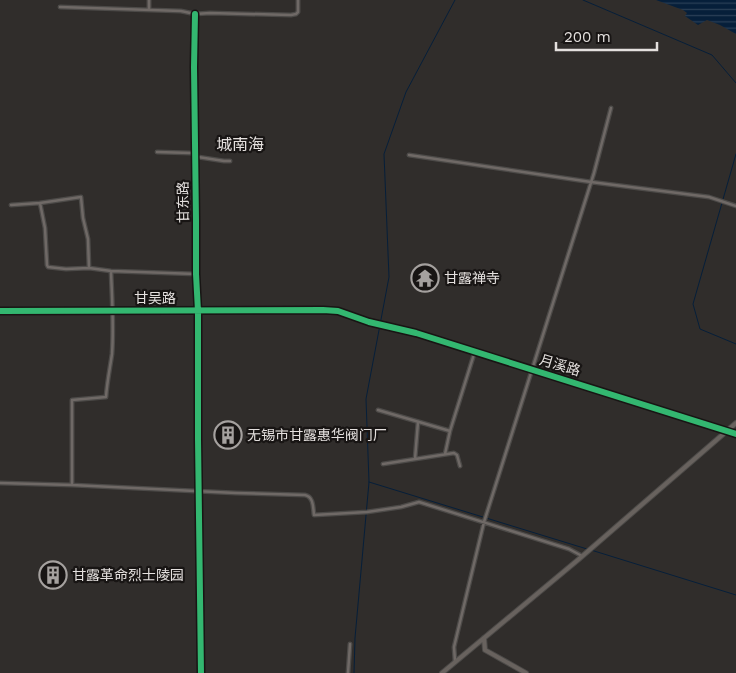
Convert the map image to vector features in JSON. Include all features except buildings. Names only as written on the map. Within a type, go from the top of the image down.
[{"type":"street","points":[[149,0],[149,10]]},
{"type":"street","points":[[60,7],[181,11],[195,14],[210,12],[291,15],[298,12],[298,0]]},
{"type":"street","name":"甘东路","points":[[195,14],[201,673]]},
{"type":"street","points":[[456,661],[454,647],[486,516],[591,182],[611,108]]},
{"type":"street","points":[[157,152],[191,153],[198,157],[230,161]]},
{"type":"street","points":[[409,155],[591,182],[709,197],[736,206]]},
{"type":"street","points":[[11,205],[40,203],[81,196],[83,218],[88,239],[89,268]]},
{"type":"street","points":[[40,203],[45,228],[48,267],[196,274]]},
{"type":"street","points":[[72,485],[72,400],[106,397],[106,382],[112,355],[111,271]]},
{"type":"street","name":"甘吴路","points":[[0,310],[323,310],[338,311],[386,326]]},
{"type":"street","name":"月溪路","points":[[386,326],[416,333],[736,434]]},
{"type":"street","points":[[445,454],[450,431],[475,352]]},
{"type":"street","points":[[378,410],[450,431]]},
{"type":"street","points":[[415,459],[418,422]]},
{"type":"street","points":[[442,673],[582,556],[736,422]]},
{"type":"street","points":[[383,464],[456,453],[460,466]]},
{"type":"street","points":[[0,483],[306,495],[311,499],[314,515],[359,513],[402,507],[419,502],[569,548],[582,556]]},
{"type":"street","points":[[484,638],[485,650],[521,672],[526,673]]},
{"type":"street","points":[[348,673],[350,644]]},
{"type":"water","points":[[656,0],[736,0],[736,34],[707,20],[698,25],[685,16],[687,13],[683,10]]},
{"type":"waterway","points":[[354,673],[355,638],[369,482],[366,399],[389,277],[384,154],[406,92],[455,0]]},
{"type":"waterway","points":[[583,0],[712,55],[736,83]]},
{"type":"waterway","points":[[736,154],[693,304],[700,329],[736,344]]},
{"type":"waterway","points":[[369,482],[587,549]]},
{"type":"waterway","points":[[591,550],[736,595]]},
{"type":"cycle path","points":[[195,14],[201,673]]},
{"type":"cycle path","points":[[0,311],[338,311],[369,322],[416,333],[736,434]]},
{"type":"place","name":"甘露禅寺","points":[[425,278]]},
{"type":"place","name":"无锡市甘露惠华阀门厂","points":[[228,435]]},
{"type":"place","name":"甘露革命烈士陵园","points":[[53,575]]},
{"type":"district","name":"城南海","points":[[240,144]]}]
